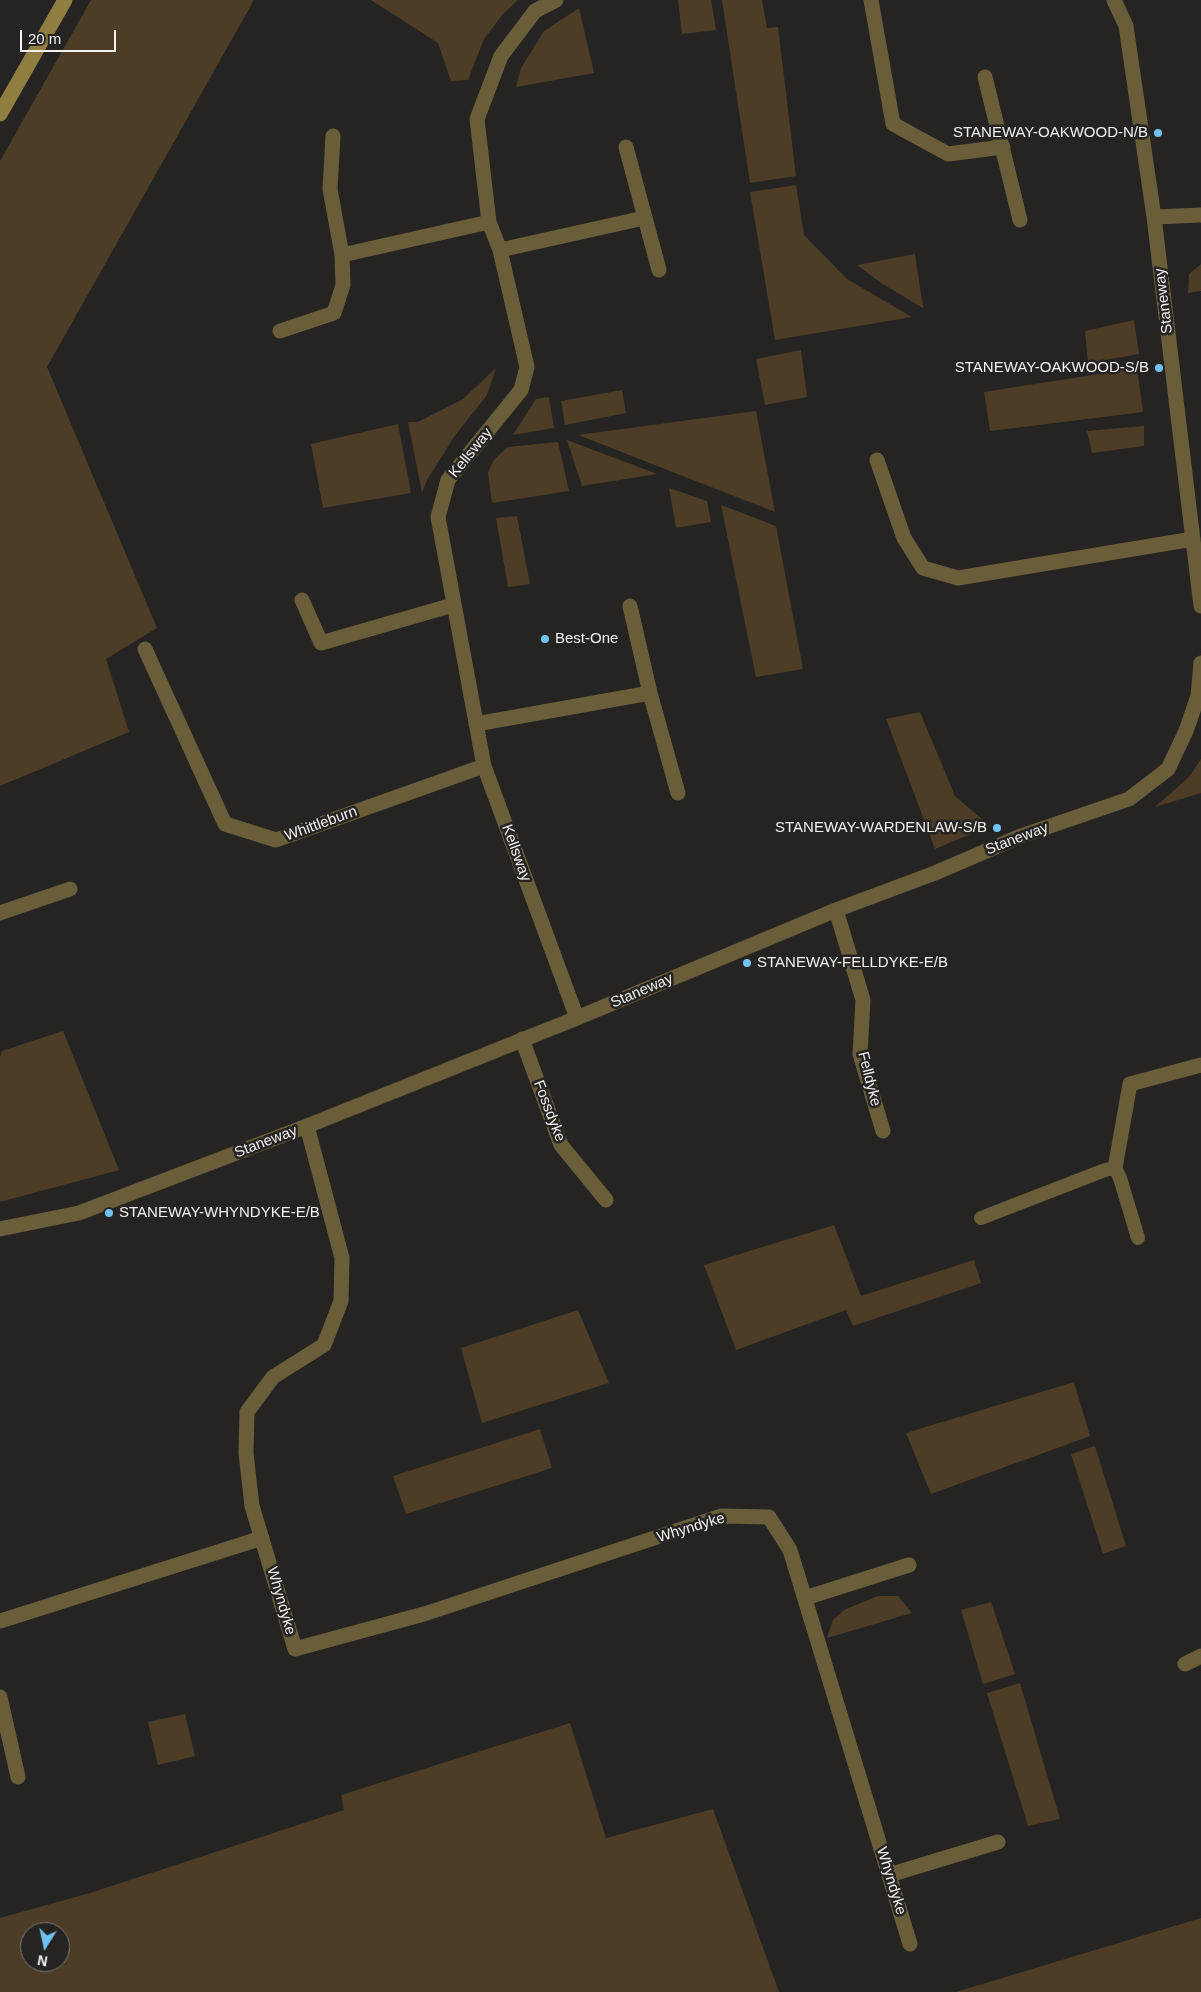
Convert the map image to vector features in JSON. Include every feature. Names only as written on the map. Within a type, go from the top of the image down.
[{"type":"street","points":[[0,114],[65,0]]},
{"type":"street","name":"Kellsway","points":[[556,0],[535,11],[501,56],[478,119],[489,222],[500,250],[527,367],[521,390],[448,480],[438,517],[484,766],[577,1018]]},
{"type":"street","points":[[871,0],[893,124],[948,154],[1003,147]]},
{"type":"street","name":"Staneway","points":[[1114,0],[1126,26],[1154,217],[1201,606]]},
{"type":"street","points":[[985,77],[1020,220]]},
{"type":"street","points":[[280,331],[334,313],[344,286],[342,255],[330,189],[333,136]]},
{"type":"street","points":[[626,147],[659,270]]},
{"type":"street","points":[[1154,217],[1201,215]]},
{"type":"street","points":[[500,250],[644,218]]},
{"type":"street","points":[[342,255],[489,222]]},
{"type":"street","points":[[877,460],[904,538],[923,568],[958,578],[1193,539]]},
{"type":"street","points":[[302,600],[321,643],[454,605]]},
{"type":"street","points":[[630,606],[650,693],[678,793]]},
{"type":"street","name":"Whittleburn","points":[[145,649],[225,824],[276,840],[484,766]]},
{"type":"street","name":"Staneway","points":[[0,1229],[79,1214],[307,1126],[577,1018],[836,910],[935,873],[1022,836],[1129,799],[1168,769],[1200,695],[1201,663]]},
{"type":"street","points":[[476,724],[650,693]]},
{"type":"street","points":[[0,913],[70,889]]},
{"type":"street","name":"Felldyke","points":[[836,910],[862,1000],[860,1054],[883,1131]]},
{"type":"street","name":"Fossdyke","points":[[522,1039],[561,1145],[606,1200]]},
{"type":"street","points":[[1115,1168],[1130,1084],[1201,1065]]},
{"type":"street","name":"Whyndyke","points":[[307,1126],[342,1258],[341,1301],[324,1345],[273,1377],[247,1412],[247,1462],[252,1506],[295,1649],[433,1611],[722,1516],[769,1517],[790,1550],[910,1944]]},
{"type":"street","points":[[0,1621],[262,1538]]},
{"type":"street","points":[[805,1598],[909,1566]]},
{"type":"street","points":[[1185,1664],[1201,1656]]},
{"type":"street","points":[[0,1697],[18,1777]]},
{"type":"street","points":[[889,1875],[998,1842]]},
{"type":"lane","points":[[981,1218],[1105,1170],[1115,1168],[1120,1178],[1138,1238]]},
{"type":"shaded area","points":[[91,0],[254,0],[47,367],[157,628],[106,659],[129,732],[0,786],[0,161]]},
{"type":"shaded area","points":[[371,0],[518,0],[503,14],[484,39],[468,80],[451,81],[438,43]]},
{"type":"shaded area","points":[[678,0],[711,0],[716,30],[682,34]]},
{"type":"shaded area","points":[[722,0],[762,0],[767,28],[778,27],[796,176],[750,183]]},
{"type":"shaded area","points":[[579,8],[594,73],[516,87],[521,68],[544,31]]},
{"type":"shaded area","points":[[796,185],[804,235],[847,279],[912,317],[775,340],[750,192]]},
{"type":"shaded area","points":[[915,254],[923,308],[881,283],[857,265]]},
{"type":"shaded area","points":[[1201,264],[1201,291],[1188,293],[1189,274]]},
{"type":"shaded area","points":[[1134,320],[1139,354],[1088,363],[1085,331]]},
{"type":"shaded area","points":[[801,350],[807,397],[765,405],[756,359]]},
{"type":"shaded area","points":[[496,368],[487,395],[454,437],[427,480],[422,493],[408,422],[418,422],[463,399]]},
{"type":"shaded area","points":[[1137,368],[1143,412],[990,431],[984,392]]},
{"type":"shaded area","points":[[622,390],[626,413],[565,425],[561,401]]},
{"type":"shaded area","points":[[549,397],[554,428],[513,435],[536,399]]},
{"type":"shaded area","points":[[756,411],[775,512],[578,435]]},
{"type":"shaded area","points":[[398,424],[411,493],[323,508],[311,444]]},
{"type":"shaded area","points":[[1144,426],[1144,446],[1092,453],[1087,431]]},
{"type":"shaded area","points":[[567,440],[657,474],[582,486]]},
{"type":"shaded area","points":[[558,442],[569,491],[492,503],[488,473],[493,461],[501,453],[508,447]]},
{"type":"shaded area","points":[[669,488],[707,501],[711,522],[676,528]]},
{"type":"shaded area","points":[[721,505],[776,526],[803,669],[756,677]]},
{"type":"shaded area","points":[[517,516],[530,584],[508,587],[496,518]]},
{"type":"shaded area","points":[[920,712],[955,796],[990,826],[935,849],[886,719]]},
{"type":"shaded area","points":[[1201,759],[1201,793],[1155,807],[1189,777]]},
{"type":"shaded area","points":[[63,1031],[119,1170],[0,1202],[0,1057],[2,1051]]},
{"type":"shaded area","points":[[834,1225],[861,1296],[974,1260],[981,1283],[853,1326],[846,1310],[736,1350],[704,1265]]},
{"type":"shaded area","points":[[578,1310],[609,1383],[482,1423],[461,1348]]},
{"type":"shaded area","points":[[1074,1382],[1090,1436],[931,1494],[906,1433]]},
{"type":"shaded area","points":[[540,1429],[552,1468],[406,1514],[393,1476]]},
{"type":"shaded area","points":[[1095,1446],[1126,1546],[1103,1554],[1071,1454]]},
{"type":"shaded area","points":[[878,1596],[898,1596],[912,1613],[827,1638],[833,1620],[844,1610]]},
{"type":"shaded area","points":[[991,1602],[1015,1674],[983,1684],[961,1610]]},
{"type":"shaded area","points":[[1020,1683],[1060,1819],[1028,1826],[987,1693]]},
{"type":"shaded area","points":[[185,1714],[195,1756],[158,1765],[148,1722]]},
{"type":"shaded area","points":[[570,1723],[606,1838],[713,1809],[779,1992],[0,1992],[0,1918],[90,1893],[344,1810],[341,1795]]},
{"type":"shaded area","points":[[1201,1918],[1201,1992],[956,1992]]},
{"type":"place","name":"STANEWAY-OAKWOOD-N/B","points":[[1158,133]]},
{"type":"place","name":"STANEWAY-OAKWOOD-S/B","points":[[1159,368]]},
{"type":"place","name":"Best-One","points":[[545,639]]},
{"type":"place","name":"STANEWAY-WARDENLAW-S/B","points":[[997,828]]},
{"type":"place","name":"STANEWAY-FELLDYKE-E/B","points":[[747,963]]},
{"type":"place","name":"STANEWAY-WHYNDYKE-E/B","points":[[109,1213]]}]
